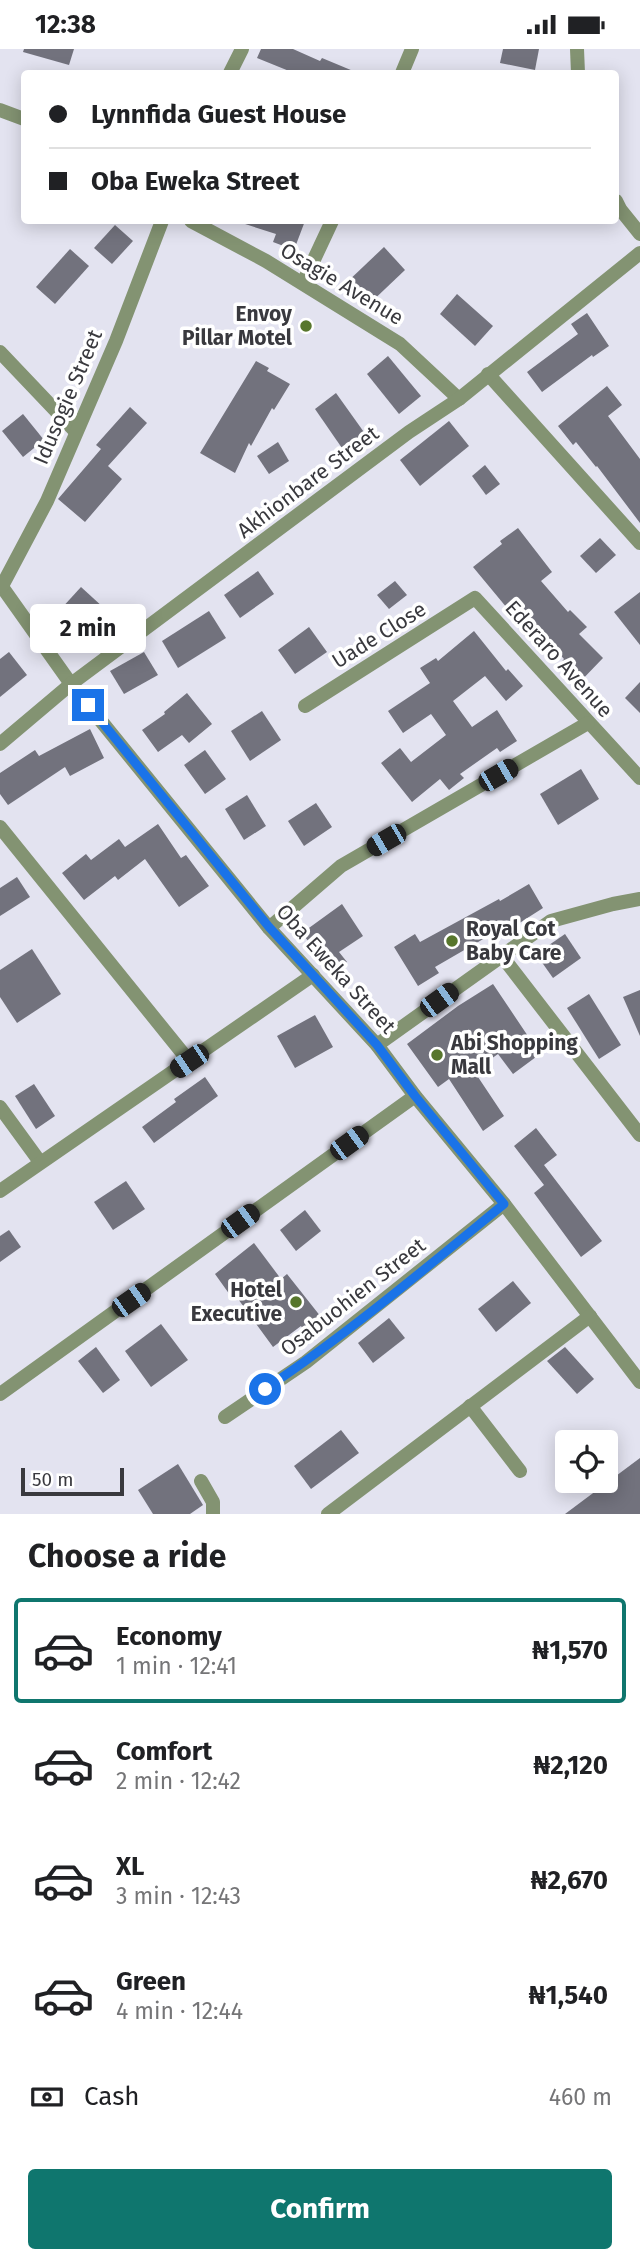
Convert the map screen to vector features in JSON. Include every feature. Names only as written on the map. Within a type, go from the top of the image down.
[{"type":"street","points":[[232,70],[242,49]]},
{"type":"street","points":[[403,70],[412,49]]},
{"type":"street","points":[[577,49],[579,70]]},
{"type":"street","points":[[0,110],[21,117]]},
{"type":"street","points":[[619,207],[640,235]]},
{"type":"street","name":"Idusogie Street","points":[[1,585],[47,501],[116,341],[161,224]]},
{"type":"street","name":"Osagie Avenue","points":[[196,224],[303,283],[400,344],[459,399]]},
{"type":"street","points":[[303,283],[331,224]]},
{"type":"street","name":"Akhionbare Street","points":[[0,744],[71,684],[409,432],[459,399],[640,253]]},
{"type":"street","points":[[0,352],[75,431],[80,421]]},
{"type":"street","points":[[488,374],[640,543]]},
{"type":"street","name":"Oba Eweka Street","points":[[1,585],[71,684],[269,927],[377,1045],[415,1096],[504,1204],[640,1382]]},
{"type":"street","name":"Uade Close","points":[[305,706],[475,598]]},
{"type":"street","name":"Ederaro Avenue","points":[[475,598],[640,778]]},
{"type":"street","points":[[269,927],[341,866],[588,723]]},
{"type":"street","points":[[0,827],[189,1061]]},
{"type":"street","points":[[377,1045],[551,921],[640,899]]},
{"type":"street","points":[[501,955],[640,1135]]},
{"type":"street","points":[[0,1191],[313,975]]},
{"type":"street","points":[[0,1394],[415,1096]]},
{"type":"street","points":[[0,1107],[40,1162]]},
{"type":"street","name":"Osabuohien Street","points":[[225,1417],[306,1362],[504,1204]]},
{"type":"street","points":[[328,1514],[590,1316]]},
{"type":"street","points":[[470,1406],[520,1471]]},
{"type":"street","points":[[201,1481],[213,1502],[213,1514]]},
{"type":"building","points":[[24,49],[74,49],[69,65],[23,52]]},
{"type":"building","points":[[261,49],[293,49],[351,70],[287,70],[257,58]]},
{"type":"building","points":[[503,49],[539,49],[535,70],[500,63]]},
{"type":"building","points":[[245,224],[304,224],[294,250],[273,242],[276,234]]},
{"type":"building","points":[[115,225],[133,241],[112,264],[94,248]]},
{"type":"building","points":[[384,247],[405,270],[365,308],[344,285]]},
{"type":"building","points":[[70,249],[89,266],[55,304],[36,287]]},
{"type":"building","points":[[457,294],[493,326],[475,346],[440,314]]},
{"type":"building","points":[[587,313],[609,346],[593,357],[592,355],[542,392],[527,372],[578,334],[571,324]]},
{"type":"building","points":[[388,356],[421,396],[399,414],[367,374]]},
{"type":"building","points":[[256,361],[269,368],[267,371],[290,384],[274,410],[272,408],[251,446],[249,443],[235,473],[200,453]]},
{"type":"building","points":[[607,386],[622,405],[608,416],[640,459],[640,523],[597,466],[576,442],[573,445],[558,426]]},
{"type":"building","points":[[336,393],[366,435],[344,451],[315,409]]},
{"type":"building","points":[[130,407],[147,423],[108,466],[122,479],[85,522],[58,499],[101,449],[96,445]]},
{"type":"building","points":[[23,414],[44,440],[23,457],[2,431]]},
{"type":"building","points":[[449,421],[469,446],[420,486],[400,460]]},
{"type":"building","points":[[278,442],[289,461],[269,474],[257,456]]},
{"type":"building","points":[[485,465],[500,484],[486,495],[472,476]]},
{"type":"building","points":[[518,528],[552,572],[541,581],[568,612],[570,610],[587,627],[579,634],[603,658],[577,685],[558,666],[564,659],[537,629],[533,633],[509,606],[507,608],[473,567]]},
{"type":"building","points":[[600,538],[616,555],[596,573],[580,556]]},
{"type":"building","points":[[258,571],[274,594],[240,618],[224,595]]},
{"type":"building","points":[[395,581],[407,595],[389,609],[377,595]]},
{"type":"building","points":[[81,587],[104,608],[72,643],[49,622]]},
{"type":"building","points":[[640,592],[640,645],[614,612]]},
{"type":"building","points":[[209,611],[226,638],[178,668],[162,641]]},
{"type":"building","points":[[309,627],[327,652],[295,674],[278,650]]},
{"type":"building","points":[[474,631],[506,671],[508,669],[523,686],[506,701],[485,676],[453,701],[472,727],[497,710],[517,741],[500,752],[497,748],[460,774],[464,778],[449,790],[440,779],[412,802],[381,763],[400,748],[411,762],[446,735],[431,714],[403,733],[388,711],[430,683],[420,668],[436,658],[438,661]]},
{"type":"building","points":[[9,652],[27,675],[0,697],[0,659]]},
{"type":"building","points":[[144,652],[158,675],[124,694],[110,671]]},
{"type":"building","points":[[640,682],[640,713],[625,698]]},
{"type":"building","points":[[187,693],[212,724],[189,743],[182,735],[158,752],[142,730],[165,714],[164,712]]},
{"type":"building","points":[[262,711],[281,740],[250,761],[231,731]]},
{"type":"building","points":[[90,729],[104,758],[70,776],[65,767],[8,805],[0,794],[0,773],[35,750],[39,756]]},
{"type":"building","points":[[205,750],[226,779],[205,794],[184,765]]},
{"type":"building","points":[[581,769],[599,799],[558,825],[540,794]]},
{"type":"building","points":[[247,795],[266,826],[244,840],[225,809]]},
{"type":"building","points":[[316,803],[332,827],[304,846],[288,821]]},
{"type":"building","points":[[158,824],[181,858],[186,855],[209,886],[179,907],[145,859],[118,880],[115,876],[84,900],[62,873],[86,854],[91,860],[119,839],[125,847]]},
{"type":"building","points":[[17,877],[30,897],[0,916],[0,888]]},
{"type":"building","points":[[529,884],[543,908],[518,924],[516,920],[435,967],[439,973],[418,986],[394,947],[415,934],[420,942]]},
{"type":"building","points":[[342,904],[363,936],[339,952],[347,962],[332,973],[302,933]]},
{"type":"building","points":[[565,934],[581,958],[553,978],[536,954]]},
{"type":"building","points":[[32,949],[61,994],[17,1023],[0,997],[0,970]]},
{"type":"building","points":[[493,984],[540,1054],[513,1074],[498,1054],[474,1071],[504,1116],[483,1131],[449,1079],[438,1087],[407,1044]]},
{"type":"building","points":[[640,990],[640,1036],[623,997]]},
{"type":"building","points":[[589,994],[621,1045],[599,1059],[567,1008]]},
{"type":"building","points":[[315,1015],[333,1047],[295,1068],[277,1036]]},
{"type":"building","points":[[205,1077],[218,1096],[154,1143],[142,1127]]},
{"type":"building","points":[[34,1084],[55,1116],[36,1129],[15,1096]]},
{"type":"building","points":[[536,1128],[557,1155],[544,1165],[602,1241],[581,1257],[534,1193],[544,1185],[514,1146]]},
{"type":"building","points":[[126,1181],[145,1209],[113,1230],[94,1202]]},
{"type":"building","points":[[305,1210],[321,1231],[296,1251],[280,1230]]},
{"type":"building","points":[[9,1230],[21,1247],[0,1262],[0,1236]]},
{"type":"building","points":[[254,1243],[281,1279],[287,1274],[321,1317],[304,1331],[301,1326],[273,1347],[233,1292],[230,1295],[215,1274]]},
{"type":"building","points":[[513,1281],[531,1303],[496,1332],[478,1309]]},
{"type":"building","points":[[389,1318],[405,1338],[373,1363],[358,1343]]},
{"type":"building","points":[[161,1324],[188,1360],[151,1387],[125,1351]]},
{"type":"building","points":[[96,1347],[120,1380],[103,1393],[78,1361]]},
{"type":"building","points":[[565,1347],[594,1379],[577,1394],[547,1361]]},
{"type":"building","points":[[341,1430],[359,1453],[311,1489],[294,1466]]},
{"type":"building","points":[[640,1458],[640,1514],[565,1514],[593,1493],[618,1493],[618,1474]]},
{"type":"building","points":[[178,1464],[203,1505],[190,1514],[153,1514],[138,1490]]},
{"type":"place","name":"Envoy Pillar Motel","points":[[306,326]]},
{"type":"place","name":"Royal Cot Baby Care","points":[[452,941]]},
{"type":"place","name":"Abi Shopping Mall","points":[[437,1055]]},
{"type":"place","name":"Hotel Executive","points":[[296,1302]]},
{"type":"route","points":[[88,705],[269,927],[377,1045],[415,1096],[504,1204],[306,1362],[265,1389]]}]
